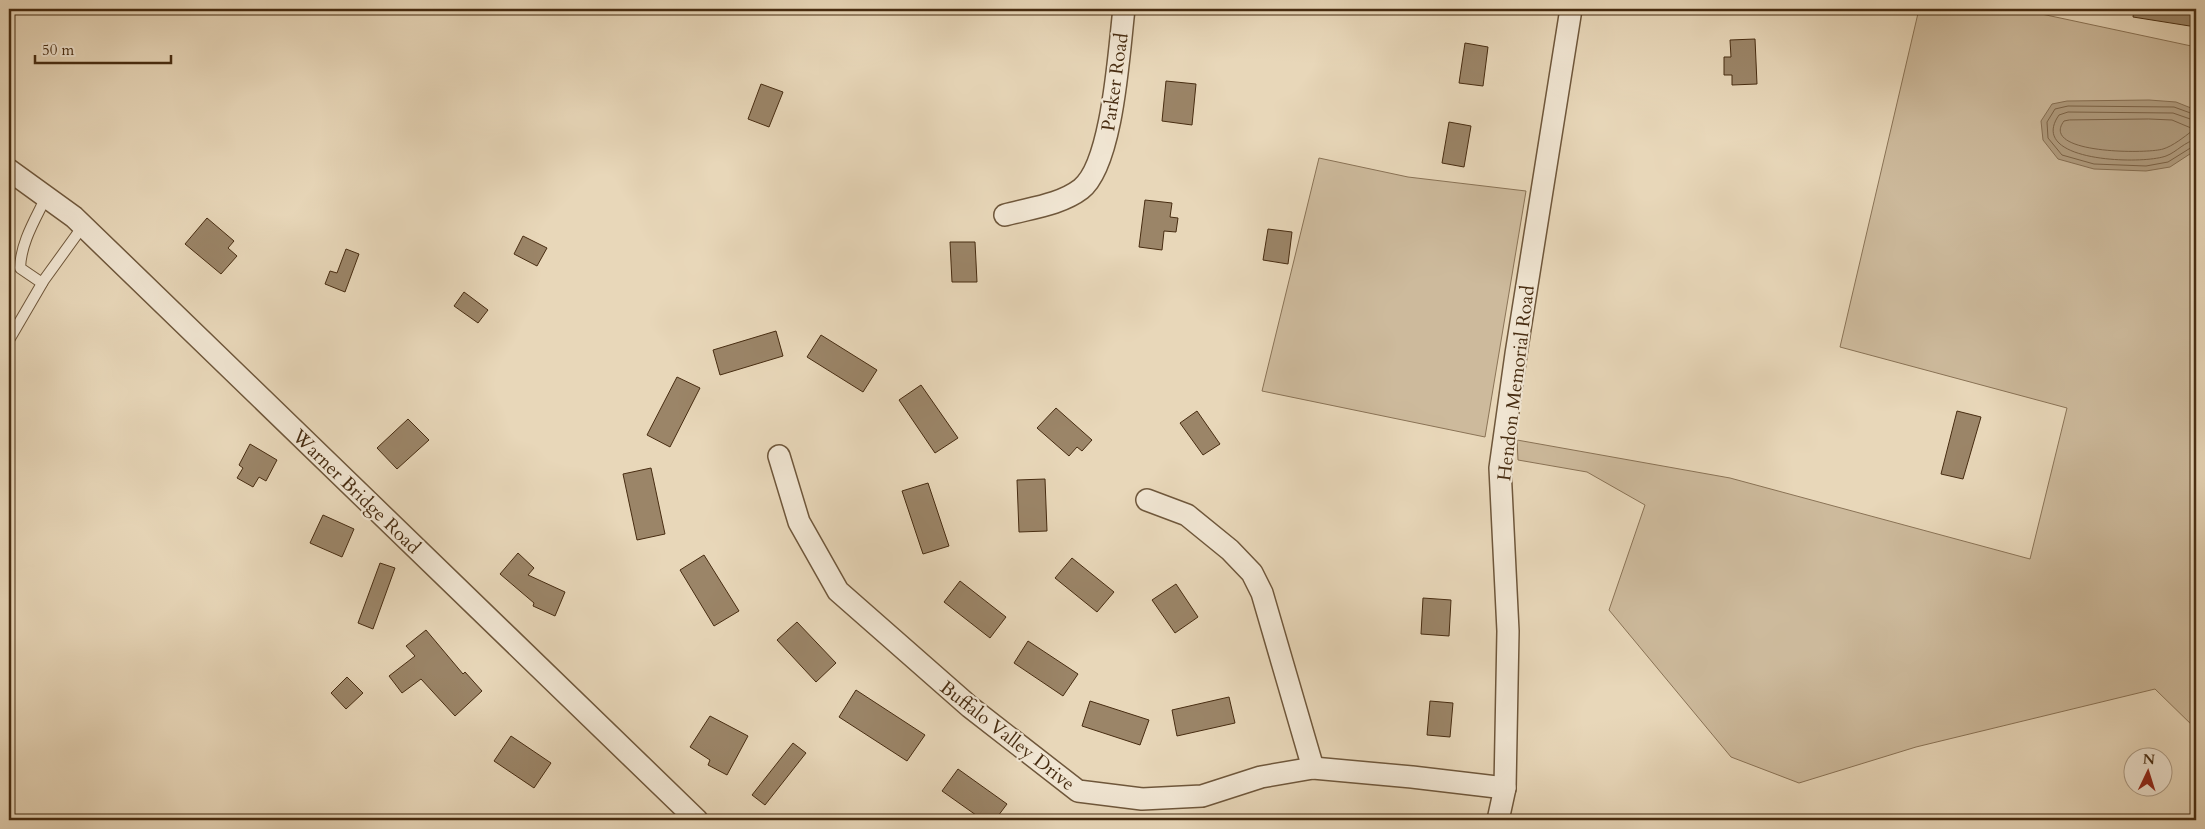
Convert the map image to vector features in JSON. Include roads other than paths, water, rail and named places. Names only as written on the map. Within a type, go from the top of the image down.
[{"type":"street","name":"Parker Road","points":[[1005,215],[1061,200],[1082,188],[1097,167],[1110,125],[1124,9]]},
{"type":"street","name":"Hendon Memorial Road","points":[[1498,820],[1505,788],[1508,631],[1500,468],[1519,334],[1571,9]]},
{"type":"street","name":"Warner Bridge Road","points":[[9,170],[83,226],[697,820]]},
{"type":"street","name":"Buffalo Valley Drive","points":[[779,456],[799,522],[838,591],[970,707],[1078,791],[1142,799],[1202,796],[1261,777],[1313,768],[1505,788]]},
{"type":"street","points":[[1147,500],[1187,515],[1230,550],[1252,573],[1262,593],[1313,768]]},
{"type":"lane","points":[[42,283],[20,268],[20,257],[24,241],[46,197]]},
{"type":"lane","points":[[9,340],[42,283],[83,226]]},
{"type":"water","points":[[2149,100],[2176,102],[2196,110],[2196,150],[2170,167],[2146,171],[2094,169],[2058,159],[2043,140],[2041,121],[2052,104],[2067,101]]}]
